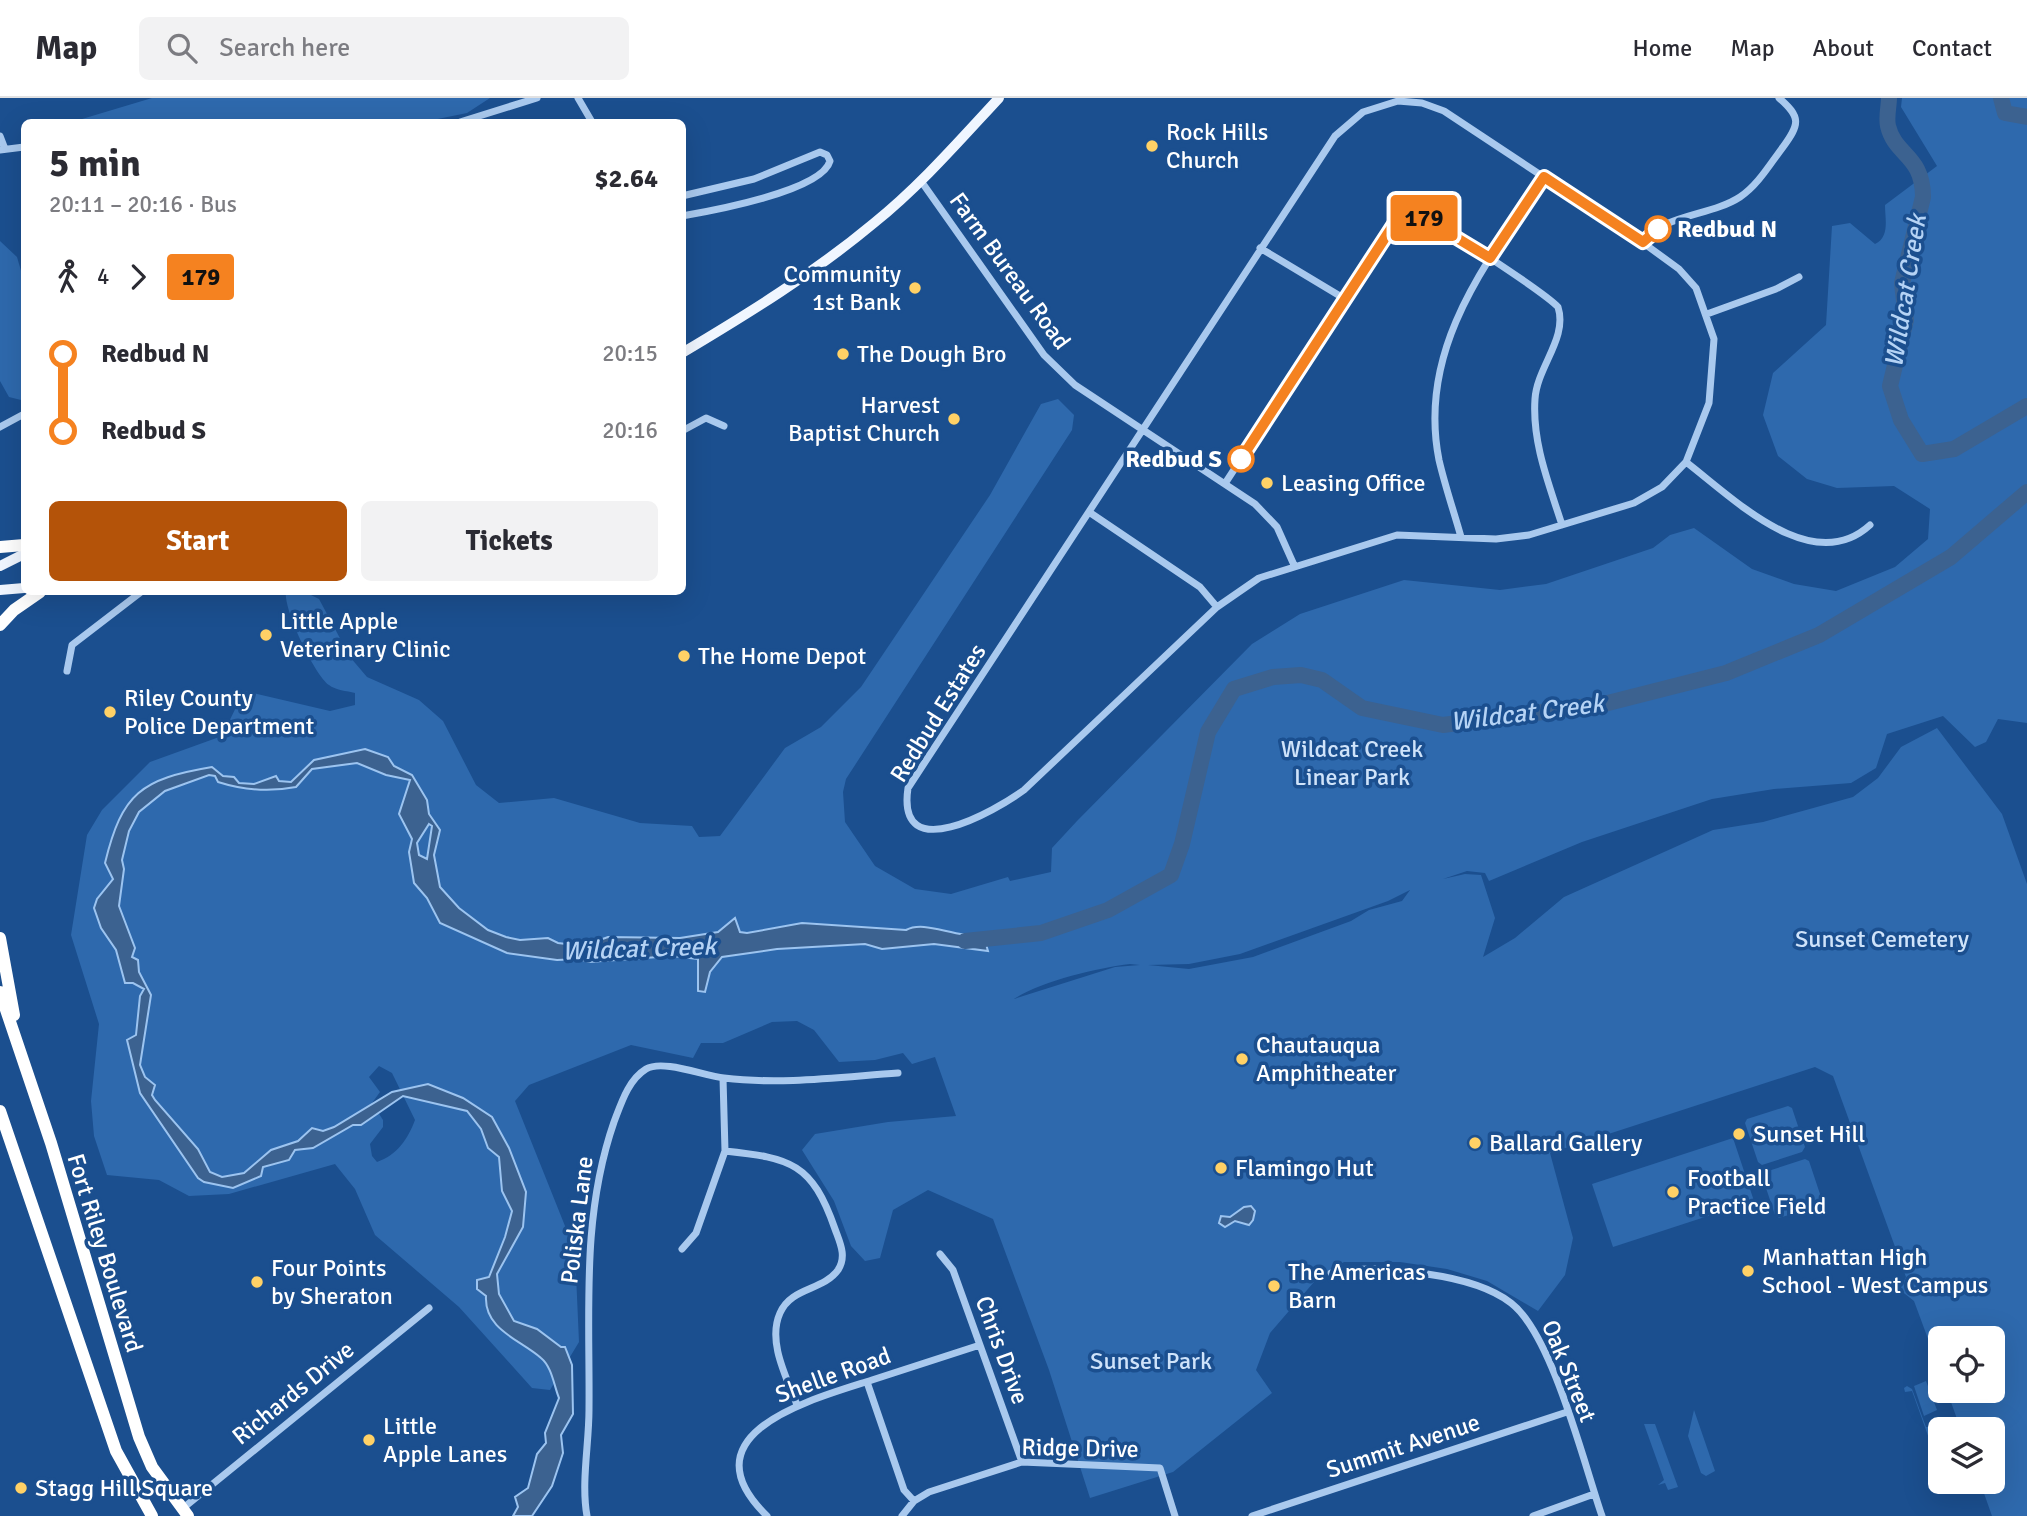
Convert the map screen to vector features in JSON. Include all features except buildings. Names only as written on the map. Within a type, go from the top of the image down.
[{"type":"highway","points":[[0,547],[21,545]]},
{"type":"highway","points":[[0,625],[14,610],[36,595]]},
{"type":"highway","points":[[0,938],[23,1060]]},
{"type":"highway","name":"Fort Riley Boulevard","points":[[0,992],[139,1437],[152,1467],[185,1512]]},
{"type":"highway","name":"Fort Riley Boulevard","points":[[0,1111],[116,1451],[152,1516]]},
{"type":"main road","points":[[686,351],[777,296],[874,223],[921,181],[999,98]]},
{"type":"main road","points":[[0,566],[21,556]]},
{"type":"main road","points":[[0,590],[21,588]]},
{"type":"street","points":[[470,119],[537,98]]},
{"type":"street","points":[[578,98],[590,119]]},
{"type":"street","points":[[1643,242],[1658,229],[1731,203],[1751,188],[1793,132],[1797,120],[1794,111],[1779,98]]},
{"type":"street","name":"Redbud Estates","points":[[1385,103],[1422,103],[1444,111],[1544,177],[1643,242],[1687,277],[1707,314],[1714,339],[1709,403],[1686,462],[1662,487],[1634,503],[1528,535],[1496,539],[1397,535],[1259,578],[1217,607],[1024,790],[996,810],[939,830],[923,828],[912,819],[906,804],[908,788],[1141,428],[1335,136],[1363,112],[1385,103]]},
{"type":"street","points":[[0,136],[2,149],[21,147]]},
{"type":"street","points":[[686,195],[754,179],[820,152],[827,155],[830,161],[828,168],[816,176],[769,196],[686,215]]},
{"type":"street","points":[[1461,537],[1439,460],[1435,397],[1443,352],[1457,313],[1544,177]]},
{"type":"street","name":"Farm Bureau Road","points":[[921,181],[1044,355],[1075,385],[1141,428]]},
{"type":"street","points":[[1226,482],[1394,224],[1406,217],[1422,217],[1490,258],[1553,302],[1561,317],[1559,334],[1540,371],[1535,432],[1562,525]]},
{"type":"street","points":[[1260,248],[1345,299]]},
{"type":"street","points":[[1707,314],[1776,289],[1799,277]]},
{"type":"street","points":[[0,427],[21,416]]},
{"type":"street","points":[[686,429],[706,418],[724,426]]},
{"type":"street","points":[[1141,428],[1255,503],[1277,527],[1294,565]]},
{"type":"street","points":[[1686,462],[1766,522],[1792,537],[1837,542],[1856,538],[1870,525]]},
{"type":"street","points":[[1089,512],[1200,587],[1217,607]]},
{"type":"street","points":[[67,671],[72,645],[137,595]]},
{"type":"street","name":"Poliska Lane","points":[[587,1516],[589,1407],[586,1295],[596,1188],[604,1151],[626,1092],[648,1068],[660,1065],[723,1078],[786,1080],[898,1073]]},
{"type":"street","points":[[682,1249],[696,1233],[725,1151],[723,1078]]},
{"type":"street","points":[[725,1151],[787,1161],[804,1174],[824,1198],[843,1252],[839,1268],[831,1278],[802,1291],[780,1312],[776,1326],[778,1351],[797,1405]]},
{"type":"street","name":"Chris Drive","points":[[940,1254],[953,1270],[1022,1462]]},
{"type":"street","name":"Oak Street","points":[[1331,1273],[1363,1269],[1436,1275],[1479,1286],[1510,1302],[1539,1336],[1602,1516]]},
{"type":"street","name":"Richards Drive","points":[[185,1512],[429,1308]]},
{"type":"street","name":"Shelle Road","points":[[767,1516],[743,1485],[740,1464],[744,1446],[756,1430],[773,1417],[797,1405],[980,1345]]},
{"type":"street","points":[[867,1382],[904,1490],[914,1501],[902,1516]]},
{"type":"street","name":"Summit Avenue","points":[[1252,1516],[1567,1412]]},
{"type":"street","name":"Ridge Drive","points":[[914,1501],[929,1492],[1022,1462],[1160,1468],[1175,1516]]},
{"type":"street","points":[[1533,1516],[1594,1494]]},
{"type":"green space","points":[[152,98],[490,98],[467,113],[438,119],[82,119]]},
{"type":"green space","points":[[1902,98],[2027,98],[2027,723],[1998,719],[1986,742],[1975,747],[1943,716],[1887,734],[1876,768],[1851,783],[1774,789],[1712,799],[1582,842],[1489,881],[1485,873],[1467,871],[1443,879],[1465,874],[1481,875],[1495,918],[1483,957],[1515,938],[1564,897],[1713,830],[1763,822],[1853,797],[1878,778],[1901,747],[1937,728],[2002,814],[2027,884],[2027,1516],[1992,1516],[1984,1494],[2005,1494],[2005,1417],[1956,1417],[1951,1403],[2005,1403],[2005,1326],[1928,1326],[1928,1339],[1914,1301],[1900,1290],[1906,1277],[1833,1076],[1815,1067],[1550,1153],[1573,1238],[1565,1275],[1538,1311],[1487,1281],[1447,1269],[1400,1262],[1344,1262],[1320,1275],[1270,1333],[1256,1370],[1272,1393],[1173,1472],[1090,1498],[1049,1370],[993,1219],[928,1190],[893,1210],[880,1258],[865,1261],[851,1246],[834,1201],[802,1150],[815,1134],[888,1122],[956,1116],[935,1057],[912,1064],[903,1053],[875,1060],[839,1062],[814,1030],[797,1021],[772,1022],[723,1043],[701,1043],[693,1058],[631,1045],[529,1085],[515,1101],[575,1251],[579,1342],[550,1390],[532,1388],[459,1307],[375,1235],[355,1189],[335,1164],[229,1194],[189,1196],[159,1180],[107,1175],[94,1136],[91,1101],[99,1024],[71,935],[87,835],[102,810],[150,762],[222,736],[244,691],[330,711],[355,705],[355,693],[332,687],[316,668],[294,626],[286,595],[311,595],[319,599],[350,657],[367,677],[419,700],[443,721],[476,785],[499,803],[554,798],[640,823],[692,826],[699,837],[720,836],[785,748],[821,727],[861,687],[990,495],[1041,404],[1058,399],[1074,415],[1072,430],[846,779],[843,792],[845,822],[875,866],[915,889],[951,894],[1008,877],[1010,881],[1051,872],[1052,848],[1077,821],[1252,644],[1300,614],[1404,580],[1500,590],[1546,584],[1653,548],[1670,535],[1694,528],[1752,569],[1794,584],[1836,591],[1895,567],[1928,539],[1930,509],[1894,486],[1837,488],[1807,479],[1778,456],[1763,415],[1773,373],[1826,325],[1832,226],[1850,223],[1875,244],[1885,232],[1885,205],[1937,166],[1901,107]],"holes":[[[1410,890],[1402,901],[1369,910],[1351,921],[1253,957],[1189,969],[1148,965],[1189,964],[1240,954],[1388,901]],[[1130,964],[1140,965],[1115,967],[1014,999],[1039,986],[1086,972]],[[379,1066],[392,1073],[415,1120],[401,1146],[377,1162],[372,1156],[370,1144],[383,1127],[383,1120],[372,1103],[380,1092],[369,1077]]]},
{"type":"green space","points":[[0,241],[17,257],[21,271],[21,400],[9,397],[0,381]]},
{"type":"green space","points":[[1788,1106],[1792,1108],[1805,1147],[1802,1152],[1762,1165],[1758,1162],[1745,1123],[1747,1119]]},
{"type":"green space","name":"Football Practice Field","points":[[1733,1138],[1754,1201],[1613,1247],[1592,1184]]},
{"type":"green space","points":[[1805,1159],[1809,1161],[1822,1200],[1820,1205],[1779,1218],[1775,1215],[1762,1176],[1765,1172]]},
{"type":"green space","points":[[1926,1381],[1928,1403],[1934,1403],[1937,1410],[1924,1416],[1914,1386]]},
{"type":"green space","points":[[1907,1386],[1912,1389],[1928,1427],[1928,1436],[1912,1391],[1905,1392],[1904,1388]]},
{"type":"green space","points":[[1694,1410],[1715,1471],[1706,1476],[1701,1473],[1688,1436]]},
{"type":"green space","points":[[1644,1424],[1655,1424],[1678,1487],[1668,1490],[1665,1483],[1658,1485],[1664,1480]]},
{"type":"water","points":[[365,749],[388,757],[394,766],[412,775],[427,800],[429,814],[440,830],[434,855],[440,887],[459,908],[488,930],[506,937],[520,940],[548,938],[558,943],[583,946],[608,937],[680,938],[718,932],[735,918],[740,932],[747,933],[802,923],[906,930],[923,927],[963,934],[983,934],[988,951],[934,944],[882,949],[865,944],[777,949],[722,957],[710,972],[705,992],[698,991],[698,959],[672,956],[589,962],[579,959],[557,960],[507,953],[440,923],[427,898],[414,883],[409,852],[412,839],[399,814],[410,780],[386,775],[357,763],[312,769],[296,787],[276,789],[237,787],[218,782],[215,776],[209,775],[165,791],[139,812],[129,831],[122,860],[124,869],[119,906],[135,948],[132,957],[138,960],[139,972],[151,995],[140,1065],[145,1077],[155,1085],[152,1095],[155,1100],[198,1149],[210,1172],[222,1177],[244,1173],[271,1150],[298,1141],[312,1128],[323,1131],[334,1127],[392,1092],[428,1084],[463,1098],[492,1117],[509,1148],[526,1192],[523,1227],[497,1274],[499,1294],[514,1321],[537,1329],[561,1347],[565,1347],[572,1365],[573,1414],[561,1435],[563,1453],[552,1486],[532,1516],[513,1516],[518,1507],[515,1497],[528,1488],[537,1454],[546,1443],[545,1433],[559,1398],[545,1362],[497,1326],[487,1308],[486,1296],[477,1289],[477,1280],[489,1277],[512,1211],[502,1191],[499,1157],[488,1148],[481,1129],[467,1111],[403,1096],[361,1125],[353,1125],[313,1148],[295,1150],[289,1160],[263,1167],[261,1176],[233,1188],[204,1182],[198,1178],[140,1093],[127,1040],[136,1035],[140,996],[144,989],[133,983],[125,983],[116,950],[101,928],[94,908],[97,899],[113,879],[105,863],[119,820],[138,793],[168,777],[212,767],[223,776],[234,777],[239,783],[254,784],[276,776],[279,781],[291,782],[314,760]],"holes":[[[429,824],[432,826],[427,859],[419,855],[417,843]]]},
{"type":"water","points":[[1251,1206],[1255,1211],[1249,1225],[1235,1221],[1225,1227],[1219,1223],[1221,1216],[1230,1217],[1244,1207]]},
{"type":"waterway","name":"Wildcat Creek","points":[[1889,98],[1888,126],[1896,144],[1919,172],[1923,197],[1902,283],[1906,320],[1890,386],[1901,420],[1922,454],[1954,449],[2027,406]]},
{"type":"waterway","name":"Wildcat Creek","points":[[2001,98],[2005,113],[2027,117]]},
{"type":"waterway","name":"Wildcat Creek","points":[[965,941],[1041,933],[1108,910],[1171,875],[1182,844],[1208,732],[1234,689],[1273,677],[1301,675],[1322,680],[1362,708],[1443,725],[1604,704],[1726,673],[1819,635],[1951,557],[2027,492]]},
{"type":"bus line","name":"179","points":[[1241,459],[1394,224],[1406,217],[1422,217],[1490,258],[1544,177],[1643,242],[1649,234],[1658,229]]},
{"type":"place","name":"Rock Hills Church","points":[[1152,146]]},
{"type":"place","name":"Redbud N","points":[[1658,229]]},
{"type":"place","name":"Community 1st Bank","points":[[915,288]]},
{"type":"place","name":"The Dough Bro","points":[[843,354]]},
{"type":"place","name":"Harvest Baptist Church","points":[[954,419]]},
{"type":"place","name":"Redbud S","points":[[1241,459]]},
{"type":"place","name":"Leasing Office","points":[[1267,483]]},
{"type":"place","name":"Little Apple Veterinary Clinic","points":[[266,635]]},
{"type":"place","name":"The Home Depot","points":[[684,656]]},
{"type":"place","name":"Riley County Police Department","points":[[110,712]]},
{"type":"place","name":"Chautauqua Amphitheater","points":[[1242,1059]]},
{"type":"place","name":"Sunset Hill","points":[[1739,1134]]},
{"type":"place","name":"Ballard Gallery","points":[[1475,1143]]},
{"type":"place","name":"Flamingo Hut","points":[[1221,1168]]},
{"type":"place","name":"Football Practice Field","points":[[1673,1192]]},
{"type":"place","name":"Manhattan High School - West Campus","points":[[1748,1271]]},
{"type":"place","name":"Four Points by Sheraton","points":[[257,1282]]},
{"type":"place","name":"The Americas Barn","points":[[1274,1286]]},
{"type":"place","name":"Little Apple Lanes","points":[[369,1440]]},
{"type":"place","name":"Stagg Hill Square","points":[[21,1488]]},
{"type":"park label","name":"Wildcat Creek Linear Park","points":[[1352,763]]},
{"type":"park label","name":"Sunset Cemetery","points":[[1882,939]]},
{"type":"park label","name":"Sunset Park","points":[[1151,1361]]}]
